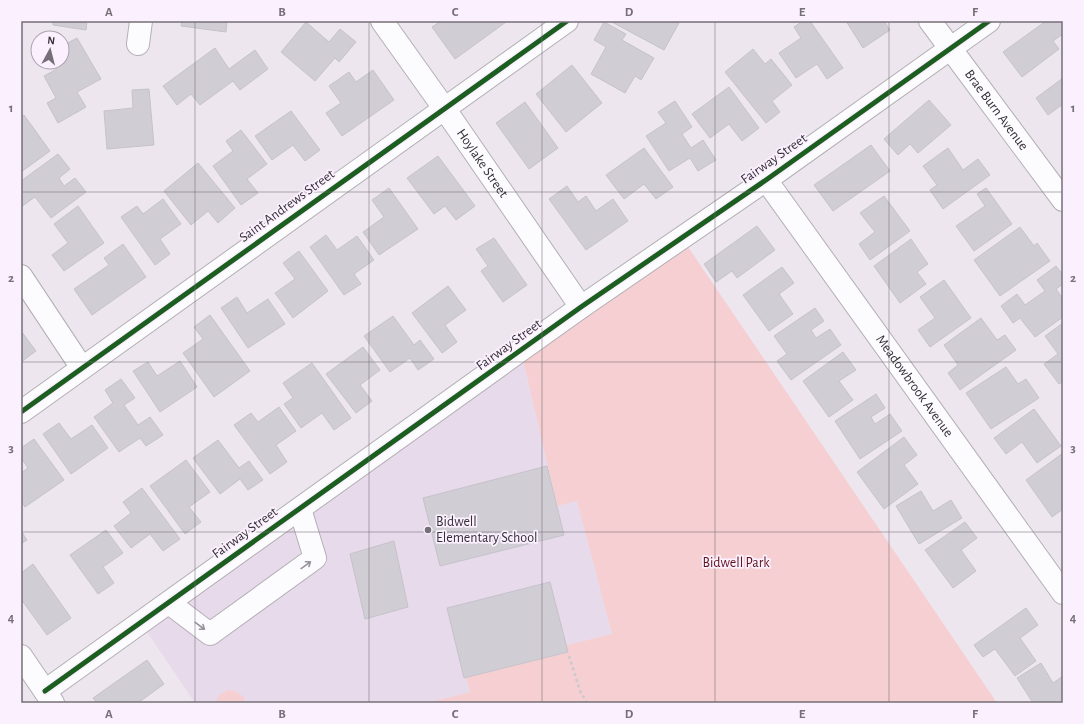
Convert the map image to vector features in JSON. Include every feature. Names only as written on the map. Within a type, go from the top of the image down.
[{"type":"street","points":[[138,44],[141,21]]},
{"type":"street","name":"Hoylake Street","points":[[382,21],[444,108],[581,307]]},
{"type":"street","name":"Saint Andrews Street","points":[[21,412],[567,21]]},
{"type":"street","name":"Brae Burn Avenue","points":[[930,21],[949,49],[1063,200]]},
{"type":"street","name":"Fairway Street","points":[[49,697],[169,603],[581,307],[766,180],[989,21]]},
{"type":"street","name":"Meadowbrook Avenue","points":[[766,180],[1063,593]]},
{"type":"street","points":[[21,276],[82,368]]},
{"type":"street","points":[[169,603],[210,634],[315,558],[300,509]]},
{"type":"street","points":[[21,656],[49,697]]},
{"type":"path","points":[[569,656],[580,691],[586,703],[581,703]]},
{"type":"shaded area","name":"Bidwell Elementary School","points":[[521,351],[557,506],[577,500],[612,634],[567,645],[568,652],[466,678],[470,692],[427,703],[195,703],[141,623]]},
{"type":"green space","name":"Bidwell Park","points":[[682,238],[997,703],[427,703],[470,692],[466,677],[568,652],[567,645],[612,634],[577,501],[557,506],[521,351]]},
{"type":"green space","points":[[228,690],[235,691],[244,697],[244,703],[215,703],[219,695]]},
{"type":"building","points":[[53,21],[87,21],[86,30],[53,25]]},
{"type":"building","points":[[182,21],[227,21],[226,32],[181,26]]},
{"type":"building","points":[[441,21],[506,22],[455,59],[432,27]]},
{"type":"building","points":[[610,21],[675,21],[679,23],[664,50]]},
{"type":"building","points":[[803,21],[810,21],[843,68],[827,79],[817,64],[796,78],[779,53],[801,38],[794,27]]},
{"type":"building","points":[[846,21],[884,21],[890,30],[863,48]]},
{"type":"building","points":[[1046,21],[1062,21],[1063,23],[1063,34],[1053,41],[1059,49],[1022,77],[1003,52]]},
{"type":"building","points":[[306,22],[329,42],[340,29],[356,42],[339,62],[335,58],[315,81],[281,52]]},
{"type":"building","points":[[604,22],[626,34],[622,40],[654,58],[641,80],[635,76],[625,93],[591,74],[606,47],[594,40]]},
{"type":"building","points":[[77,38],[101,79],[77,92],[86,107],[58,123],[47,103],[56,98],[44,76],[55,70],[70,70],[70,42]]},
{"type":"building","points":[[215,48],[229,69],[255,50],[268,69],[240,90],[233,81],[200,105],[191,94],[177,105],[163,86]]},
{"type":"building","points":[[753,49],[765,64],[771,59],[792,85],[772,101],[780,112],[766,123],[725,72]]},
{"type":"building","points":[[572,65],[602,103],[566,132],[536,94]]},
{"type":"building","points":[[373,70],[394,100],[342,136],[326,113],[341,103],[329,86],[349,72],[356,82]]},
{"type":"building","points":[[1063,78],[1063,104],[1048,115],[1036,98]]},
{"type":"building","points":[[729,87],[759,128],[742,141],[729,124],[710,138],[692,114]]},
{"type":"building","points":[[149,89],[154,145],[107,149],[104,111],[133,108],[132,90]]},
{"type":"building","points":[[929,100],[951,125],[918,153],[910,144],[898,155],[884,139]]},
{"type":"building","points":[[675,101],[692,127],[682,134],[691,148],[703,140],[716,160],[698,171],[690,158],[669,171],[646,136],[666,123],[658,112]]},
{"type":"building","points":[[525,102],[558,148],[529,169],[496,123]]},
{"type":"building","points":[[291,111],[320,150],[305,161],[293,145],[272,160],[255,136]]},
{"type":"building","points":[[24,115],[50,151],[21,172],[21,117]]},
{"type":"building","points":[[241,130],[267,164],[247,179],[258,193],[241,205],[213,166],[233,151],[226,141]]},
{"type":"building","points":[[871,145],[890,171],[833,211],[814,185]]},
{"type":"building","points":[[644,148],[673,187],[656,199],[644,184],[624,199],[606,175]]},
{"type":"building","points":[[948,148],[963,170],[978,159],[990,175],[943,209],[930,190],[937,185],[923,166]]},
{"type":"building","points":[[58,154],[70,169],[59,178],[64,186],[75,178],[86,192],[51,218],[35,197],[21,207],[21,181]]},
{"type":"building","points":[[438,156],[475,206],[456,220],[445,206],[434,214],[407,178]]},
{"type":"building","points":[[198,163],[235,208],[218,223],[208,211],[191,225],[164,191]]},
{"type":"building","points":[[567,186],[578,202],[586,196],[596,211],[613,199],[628,221],[586,250],[549,199]]},
{"type":"building","points":[[389,188],[418,229],[379,255],[363,232],[384,217],[372,200]]},
{"type":"building","points":[[986,188],[1012,224],[974,251],[956,226],[985,206],[977,194]]},
{"type":"building","points":[[884,196],[910,231],[870,260],[859,244],[875,232],[860,213]]},
{"type":"building","points":[[163,199],[181,224],[160,239],[170,254],[155,265],[121,217],[137,206],[143,214]]},
{"type":"building","points":[[78,206],[104,243],[64,271],[52,255],[68,243],[54,224]]},
{"type":"building","points":[[757,226],[775,250],[737,278],[732,271],[716,282],[704,264]]},
{"type":"building","points":[[1020,227],[1034,246],[1037,243],[1050,261],[1000,296],[974,260]]},
{"type":"building","points":[[326,235],[337,250],[357,236],[374,260],[354,274],[361,284],[344,295],[310,247]]},
{"type":"building","points":[[494,238],[527,285],[503,302],[481,271],[488,266],[476,249]]},
{"type":"building","points":[[911,239],[928,264],[917,272],[926,284],[900,303],[874,266]]},
{"type":"building","points":[[123,244],[146,277],[92,315],[74,289],[109,265],[104,258]]},
{"type":"building","points":[[299,251],[328,291],[293,318],[275,293],[295,279],[283,263]]},
{"type":"building","points":[[1056,266],[1063,275],[1063,284],[1056,289],[1063,299],[1063,317],[1035,337],[1020,318],[1013,323],[1001,306],[1017,294],[1025,305],[1045,291],[1037,280]]},
{"type":"building","points":[[782,267],[794,283],[779,294],[793,314],[769,331],[743,295]]},
{"type":"building","points":[[944,280],[971,318],[930,347],[918,330],[935,318],[920,297]]},
{"type":"building","points":[[448,286],[466,310],[445,325],[457,342],[442,353],[412,313]]},
{"type":"building","points":[[237,297],[247,313],[268,299],[285,324],[248,348],[221,308]]},
{"type":"building","points":[[815,308],[824,321],[811,330],[816,338],[830,329],[841,345],[791,380],[777,361],[787,354],[774,336]]},
{"type":"building","points":[[210,315],[250,371],[214,397],[183,353],[203,339],[194,327]]},
{"type":"building","points":[[393,316],[414,345],[420,340],[434,359],[418,370],[410,358],[390,372],[364,336]]},
{"type":"building","points":[[981,318],[997,340],[1005,335],[1016,350],[960,390],[948,373],[958,365],[944,345]]},
{"type":"building","points":[[1063,323],[1063,381],[1059,384],[1044,364],[1058,354],[1045,336]]},
{"type":"building","points":[[21,331],[36,351],[21,362]]},
{"type":"building","points":[[363,347],[380,370],[360,385],[372,401],[356,413],[326,374]]},
{"type":"building","points":[[843,352],[856,370],[839,381],[853,400],[829,417],[803,381]]},
{"type":"building","points":[[180,361],[197,387],[160,412],[133,371],[148,362],[157,376]]},
{"type":"building","points":[[312,363],[351,418],[334,430],[322,413],[301,428],[284,404],[293,398],[283,383]]},
{"type":"building","points":[[1006,367],[1018,384],[1026,379],[1039,398],[991,429],[966,393]]},
{"type":"building","points":[[121,379],[135,398],[124,405],[138,425],[150,417],[163,435],[146,446],[140,438],[119,452],[94,417],[113,403],[105,390]]},
{"type":"building","points":[[876,394],[885,408],[871,417],[875,424],[890,414],[902,431],[860,459],[835,421]]},
{"type":"building","points":[[279,407],[296,431],[276,445],[287,462],[270,474],[234,425],[251,413],[258,422]]},
{"type":"building","points":[[1034,409],[1061,446],[1037,463],[1022,442],[1006,454],[994,438]]},
{"type":"building","points":[[59,423],[71,439],[92,425],[108,448],[71,474],[43,434]]},
{"type":"building","points":[[904,437],[917,455],[904,465],[918,484],[884,509],[857,472]]},
{"type":"building","points":[[34,439],[64,480],[25,507],[21,501],[21,473],[28,468],[21,458],[21,448]]},
{"type":"building","points":[[218,440],[239,468],[249,461],[263,480],[248,490],[240,479],[220,494],[193,458]]},
{"type":"building","points":[[1063,453],[1063,509],[1052,517],[1026,480]]},
{"type":"building","points":[[186,460],[210,492],[189,507],[201,522],[185,534],[150,486]]},
{"type":"building","points":[[547,466],[564,535],[440,566],[423,498]]},
{"type":"building","points":[[142,488],[180,539],[163,551],[150,534],[131,548],[114,526],[131,513],[123,502]]},
{"type":"building","points":[[921,491],[933,511],[951,500],[962,518],[919,544],[896,506]]},
{"type":"building","points":[[965,522],[977,538],[961,550],[976,571],[953,588],[925,550]]},
{"type":"building","points":[[106,530],[123,553],[103,567],[114,583],[98,594],[70,555]]},
{"type":"building","points":[[21,531],[27,540],[21,544]]},
{"type":"building","points":[[394,541],[408,607],[365,619],[350,554]]},
{"type":"building","points":[[33,564],[71,618],[47,635],[21,599],[21,573]]},
{"type":"building","points":[[550,582],[568,652],[464,678],[447,608]]},
{"type":"building","points":[[1026,608],[1038,625],[1020,638],[1036,661],[1015,676],[995,649],[983,657],[974,645]]},
{"type":"building","points":[[147,660],[164,684],[138,703],[97,703],[93,698]]},
{"type":"building","points":[[1041,663],[1053,683],[1063,676],[1063,703],[1033,703],[1017,678]]},
{"type":"cycle path","points":[[21,412],[567,21]]},
{"type":"cycle path","points":[[45,691],[581,307],[766,180],[989,21]]},
{"type":"place","name":"Bidwell Elementary School","points":[[428,530]]}]
